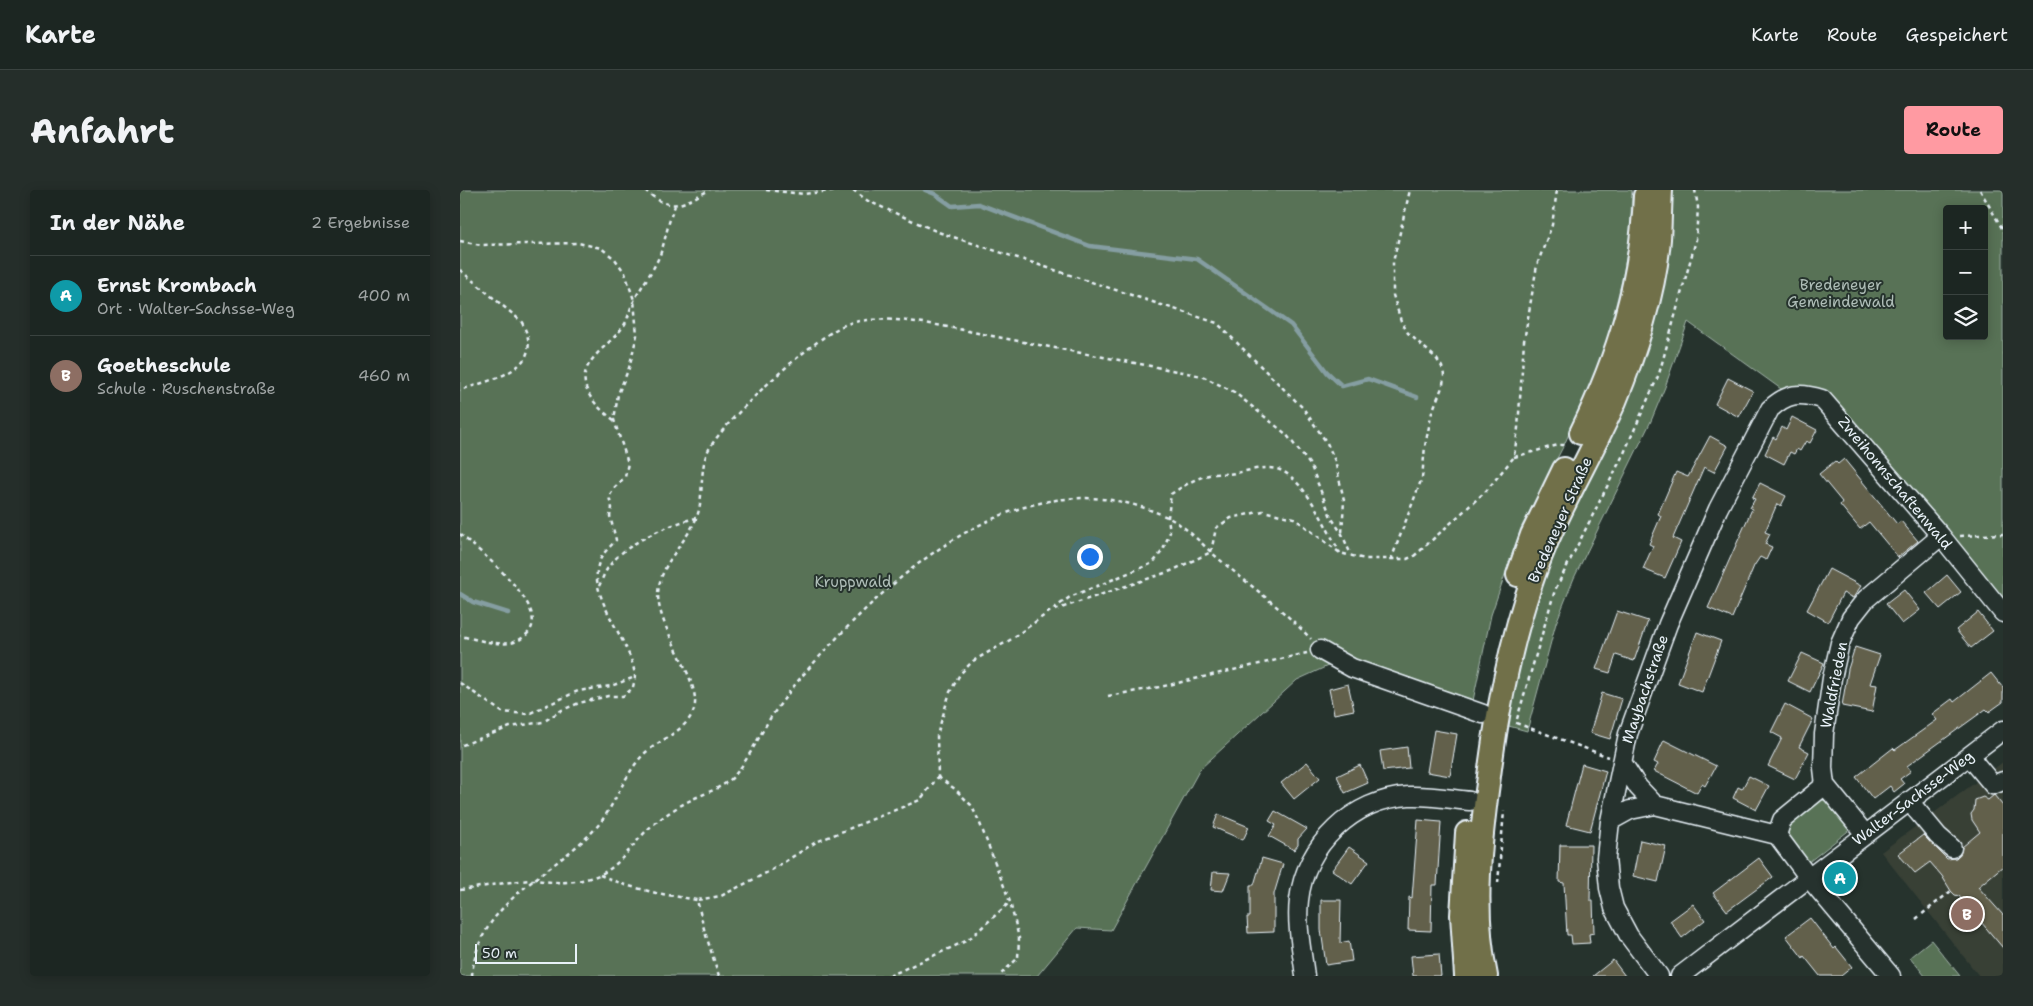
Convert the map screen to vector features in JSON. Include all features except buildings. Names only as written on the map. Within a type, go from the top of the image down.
[{"type":"main road","name":"Bredeneyer Straße","points":[[1466,976],[1462,915],[1464,860],[1470,801],[1483,714],[1499,639],[1514,585],[1532,535],[1601,392],[1621,339],[1642,247],[1646,190]]},
{"type":"main road","name":"Bredeneyer Straße","points":[[1486,976],[1481,953],[1480,861],[1494,734],[1512,648],[1529,588],[1547,541],[1614,401],[1636,346],[1650,291],[1659,240],[1661,190]]},
{"type":"street","name":"Zweihonnschaftenwald","points":[[1770,409],[1780,400],[1795,395],[1808,395],[1822,399],[1941,536],[2003,613]]},
{"type":"street","name":"Maybachstraße","points":[[1659,976],[1629,936],[1614,908],[1609,888],[1606,858],[1610,822],[1628,734],[1668,624],[1718,509],[1770,409]]},
{"type":"street","name":"Waldfrieden","points":[[1825,785],[1823,768],[1824,734],[1832,678],[1840,643],[1851,618],[1866,599],[1941,536]]},
{"type":"street","points":[[1320,650],[1352,668],[1483,714]]},
{"type":"street","name":"Walter-Sachsse-Weg","points":[[1680,976],[1701,970],[1808,878],[2003,730]]},
{"type":"street","points":[[1969,756],[1993,785],[2003,781]]},
{"type":"street","points":[[1622,762],[1638,787],[1655,805]]},
{"type":"street","points":[[1777,835],[1782,820],[1825,785],[1865,834]]},
{"type":"street","points":[[1305,976],[1298,920],[1299,899],[1305,873],[1313,855],[1328,836],[1342,822],[1356,813],[1373,804],[1391,799],[1408,796],[1470,801]]},
{"type":"street","points":[[1909,801],[1938,836],[1952,848]]},
{"type":"street","points":[[1610,822],[1630,810],[1655,805],[1777,835],[1808,878],[1891,976]]},
{"type":"path","points":[[645,190],[663,202],[675,206],[689,202],[710,190]]},
{"type":"path","points":[[766,190],[804,194],[839,190]]},
{"type":"path","points":[[853,190],[868,201],[938,232],[1217,323],[1304,408],[1327,443],[1335,461],[1344,500],[1342,534]]},
{"type":"path","points":[[1391,560],[1422,478],[1432,412],[1443,385],[1444,375],[1442,367],[1436,358],[1408,333],[1396,309],[1393,295],[1393,262],[1410,190]]},
{"type":"path","points":[[1052,611],[1171,571],[1210,552],[1216,528],[1230,518],[1263,511],[1294,518],[1340,553],[1364,559],[1391,560],[1407,559],[1414,556],[1486,491],[1514,457],[1519,420],[1524,341],[1537,264],[1552,225],[1557,190]]},
{"type":"path","points":[[1514,732],[1555,590],[1624,453],[1658,374],[1696,240],[1698,207],[1695,190]]},
{"type":"path","points":[[1980,190],[2003,230]]},
{"type":"path","points":[[614,420],[601,411],[590,398],[586,386],[586,370],[625,324],[634,300],[659,257],[669,219],[675,206]]},
{"type":"path","points":[[460,241],[481,245],[578,243],[601,248],[615,259],[625,273],[634,300],[637,335],[629,368],[618,394],[614,420],[628,463],[625,477],[614,488],[609,497],[612,508],[610,516],[616,540],[601,558],[596,575],[608,616],[628,653],[634,677],[633,688],[623,696],[608,696],[578,703],[543,722],[510,727],[460,746]]},
{"type":"path","points":[[460,270],[520,321],[525,329],[528,348],[526,358],[512,372],[460,390]]},
{"type":"path","points":[[472,976],[476,949],[497,913],[595,829],[635,764],[646,752],[671,736],[692,715],[695,707],[694,690],[658,608],[658,590],[662,572],[696,518],[701,504],[701,490],[708,450],[729,422],[789,364],[809,348],[846,324],[868,320],[891,319],[952,328],[1202,376],[1234,392],[1286,434],[1311,466],[1331,518],[1342,534],[1351,555]]},
{"type":"path","points":[[1514,457],[1558,445],[1576,445]]},
{"type":"path","points":[[600,875],[625,885],[656,893],[697,900],[721,896],[770,871],[816,842],[920,800],[938,777],[938,735],[950,692],[960,674],[973,661],[1010,640],[1070,597],[1132,573],[1152,563],[1162,550],[1170,532],[1168,517],[1171,494],[1191,480],[1215,474],[1232,474],[1255,468],[1279,470],[1298,482],[1340,553]]},
{"type":"path","points":[[460,890],[534,880],[558,883],[590,879],[600,875],[616,864],[652,825],[671,811],[726,783],[735,775],[772,716],[802,676],[852,624],[927,555],[991,518],[1026,506],[1059,498],[1083,497],[1106,499],[1132,505],[1168,517],[1191,533],[1210,552],[1295,621],[1320,650],[1160,687],[1108,696]]},
{"type":"path","points":[[598,587],[608,567],[624,550],[666,528],[696,518]]},
{"type":"path","points":[[460,534],[512,582],[527,602],[532,613],[533,622],[530,631],[522,639],[510,643],[460,636]]},
{"type":"path","points":[[1941,536],[2003,534]]},
{"type":"path","points":[[460,683],[502,712],[528,714],[578,691],[611,686],[634,677]]},
{"type":"path","points":[[1516,723],[1622,762]]},
{"type":"path","points":[[938,777],[955,789],[971,805],[1010,902],[1019,938],[1018,958],[999,976]]},
{"type":"path","points":[[1498,884],[1505,802]]},
{"type":"path","points":[[1916,919],[1951,891]]},
{"type":"path","points":[[697,900],[718,976]]},
{"type":"path","points":[[889,976],[968,940],[1010,902]]},
{"type":"shaded area","points":[[2003,762],[2003,976],[1979,976],[1881,852]]},
{"type":"green space","name":"Kruppwald","points":[[460,190],[1632,190],[1630,237],[1608,337],[1588,391],[1564,445],[1521,528],[1491,615],[1470,715],[1330,665],[1297,680],[1200,769],[1111,930],[1077,928],[1037,976],[460,976]]},
{"type":"green space","name":"Bredeneyer Gemeindewald","points":[[1669,190],[2003,190],[2003,608],[1834,407],[1788,394],[1688,322],[1651,421],[1574,578],[1556,623],[1527,731],[1505,725],[1529,615]]},
{"type":"green space","points":[[1822,800],[1833,803],[1852,828],[1805,865],[1790,845],[1786,831],[1788,825],[1797,814]]},
{"type":"green space","points":[[1931,940],[1960,976],[1925,976],[1910,957]]},
{"type":"waterway","points":[[925,190],[935,194],[952,206],[979,204],[1090,246],[1197,259],[1291,325],[1327,372],[1342,386],[1368,379],[1417,397]]},
{"type":"waterway","points":[[460,594],[473,602],[508,613]]},
{"type":"place","name":"Ernst Krombach","points":[[1840,878]]},
{"type":"place","name":"Goetheschule","points":[[1967,914]]}]
